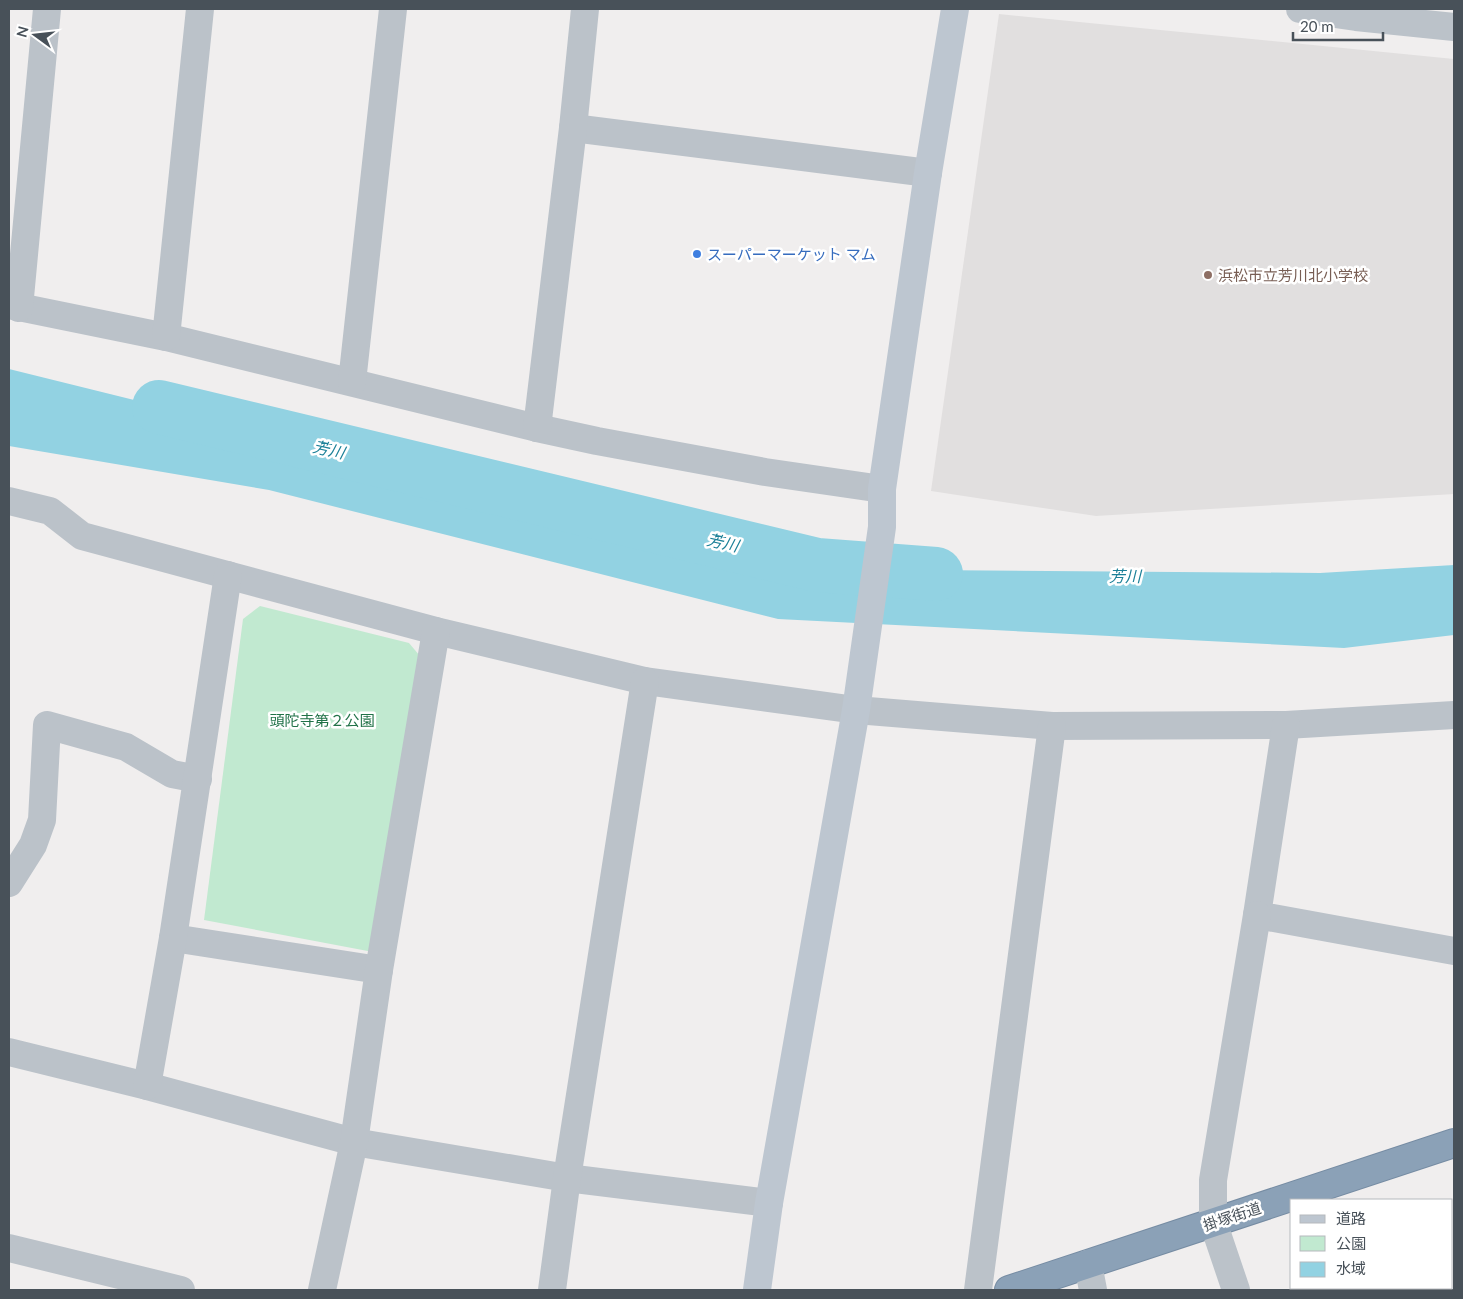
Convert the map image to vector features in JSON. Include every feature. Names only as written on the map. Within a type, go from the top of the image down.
[{"type":"highway","name":"掛塚街道","points":[[1009,1290],[1454,1143]]},
{"type":"street","points":[[46,9],[14,306],[166,337],[597,441],[765,472],[882,489]]},
{"type":"street","points":[[166,337],[200,9]]},
{"type":"street","points":[[352,382],[393,9]]},
{"type":"street","points":[[537,428],[573,128],[584,9]]},
{"type":"street","points":[[757,1290],[769,1204],[856,710],[882,527],[882,489],[928,173],[955,9]]},
{"type":"street","points":[[1300,9],[1357,13],[1454,27]]},
{"type":"street","points":[[573,128],[928,173]]},
{"type":"street","points":[[9,501],[50,511],[82,536],[436,631],[645,681],[856,710],[1052,726],[1286,725],[1454,715]]},
{"type":"street","points":[[147,1086],[173,938],[228,575]]},
{"type":"street","points":[[322,1290],[354,1142],[378,970],[436,631]]},
{"type":"street","points":[[552,1290],[567,1178],[645,681]]},
{"type":"street","points":[[9,883],[33,846],[42,820],[47,725],[126,747],[172,774],[198,779]]},
{"type":"street","points":[[1236,1290],[1212,1222],[1213,1180],[1257,916],[1286,725]]},
{"type":"street","points":[[978,1290],[1052,726]]},
{"type":"street","points":[[1257,916],[1454,951]]},
{"type":"street","points":[[173,938],[378,970]]},
{"type":"street","points":[[9,1052],[147,1086],[354,1142],[567,1178],[769,1204]]},
{"type":"street","points":[[9,1248],[181,1290]]},
{"type":"street","points":[[1088,1264],[1093,1290]]},
{"type":"shaded area","name":"浜松市立芳川北小学校","points":[[999,14],[1454,59],[1454,494],[1096,516],[931,491]]},
{"type":"green space","name":"頭陀寺第２公園","points":[[260,606],[409,643],[425,662],[373,952],[204,920],[243,619]]},
{"type":"water","points":[[9,369],[795,569],[1320,573],[1454,565],[1454,635],[1344,648],[778,619],[269,490],[9,446]]},
{"type":"waterway","name":"芳川","points":[[159,407],[817,565],[936,574]]},
{"type":"place","name":"スーパーマーケット マム","points":[[697,254]]},
{"type":"place","name":"浜松市立芳川北小学校","points":[[1208,275]]}]
